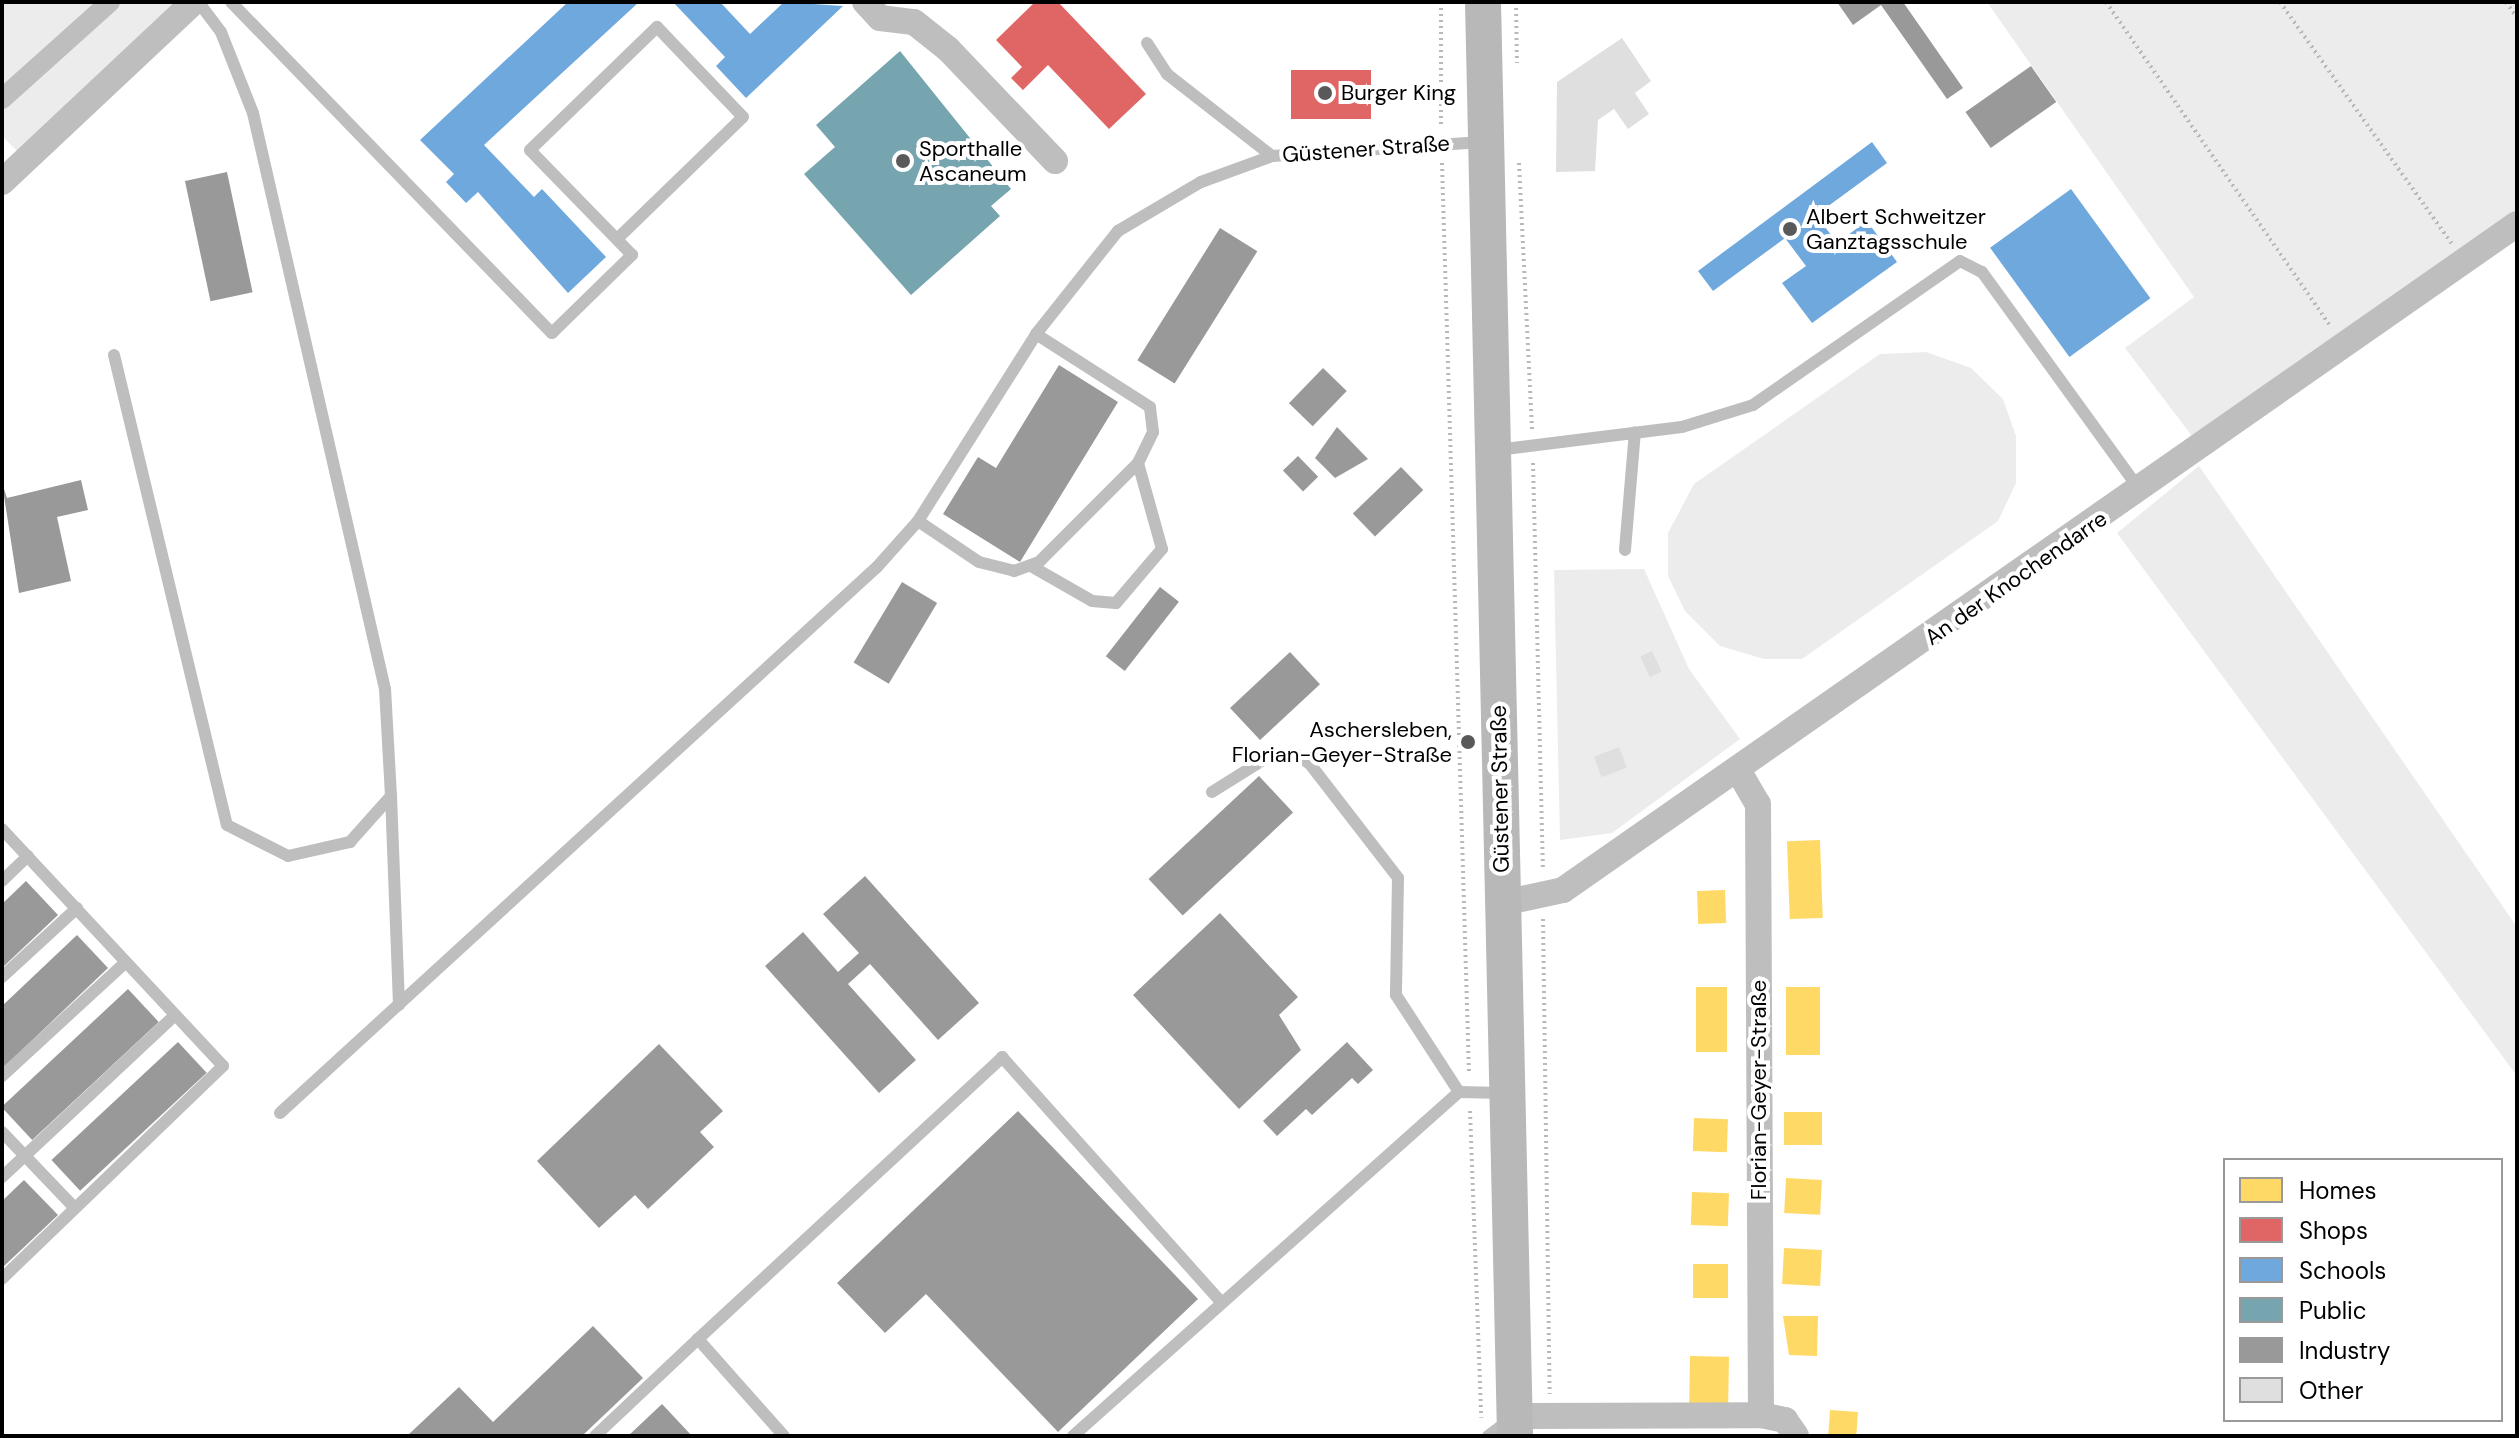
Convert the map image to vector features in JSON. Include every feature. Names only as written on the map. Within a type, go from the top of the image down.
[{"type":"main road","name":"Güstener Straße","points":[[1483,2],[1502,148],[1493,450],[1507,1093],[1500,1431]]},
{"type":"street","points":[[2,99],[110,2]]},
{"type":"street","points":[[2,182],[196,2]]},
{"type":"street","points":[[865,2],[880,18],[914,22],[948,49],[1055,161]]},
{"type":"street","name":"An der Knochendarre","points":[[1503,903],[1543,899],[1738,770],[2140,492],[2517,224]]},
{"type":"street","name":"Florian-Geyer-Straße","points":[[1738,770],[1758,804],[1761,1415]]},
{"type":"street","points":[[1500,1431],[1551,1416],[1761,1415],[1785,1420],[1796,1436]]},
{"type":"lane","points":[[196,2],[221,32],[253,113],[385,689],[399,1005]]},
{"type":"lane","points":[[231,2],[552,333],[632,255],[530,150],[657,27],[743,117],[617,239]]},
{"type":"lane","name":"Güstener Straße","points":[[1147,43],[1167,74],[1272,156],[1441,144],[1502,148]]},
{"type":"lane","points":[[280,1113],[877,567],[918,521],[1036,334],[1118,231],[1201,182],[1272,156]]},
{"type":"lane","points":[[1493,450],[1532,448],[1635,432],[1753,405],[1960,261],[1982,272],[2140,492]]},
{"type":"lane","points":[[918,521],[979,562],[1014,571],[1031,566],[1138,463],[1153,432],[1150,407],[1036,334]]},
{"type":"lane","points":[[114,355],[227,825],[288,856],[350,842],[391,796]]},
{"type":"lane","points":[[1625,550],[1635,432]]},
{"type":"lane","points":[[1031,566],[1092,601],[1116,603],[1162,549],[1138,463]]},
{"type":"lane","points":[[1212,792],[1268,757],[1296,754],[1310,764],[1398,878],[1396,995],[1464,1092]]},
{"type":"lane","points":[[2,829],[223,1066],[2,1279]]},
{"type":"lane","points":[[2,881],[28,856]]},
{"type":"lane","points":[[2,977],[77,908]]},
{"type":"lane","points":[[2,1076],[126,962]]},
{"type":"lane","points":[[2,1177],[175,1015]]},
{"type":"lane","points":[[595,1436],[1002,1057],[1222,1303]]},
{"type":"lane","points":[[1073,1436],[1464,1092],[1507,1093]]},
{"type":"lane","points":[[2,1132],[75,1208]]},
{"type":"lane","points":[[698,1339],[784,1436]]},
{"type":"path","points":[[1441,2],[1441,144],[1464,1092],[1500,1431]]},
{"type":"path","points":[[1516,2],[1517,74]]},
{"type":"path","points":[[2106,2],[2344,346]]},
{"type":"path","points":[[2280,2],[2464,261]]},
{"type":"path","points":[[2506,2],[2517,18]]},
{"type":"path","points":[[1502,148],[1532,448],[1551,1416]]},
{"type":"shaded area","points":[[2,2],[184,2],[20,154],[2,136]]},
{"type":"shaded area","points":[[1987,2],[2517,2],[2517,210],[2192,436],[2125,348],[2194,297]]},
{"type":"shaded area","points":[[1926,352],[1971,368],[2003,399],[2016,436],[2016,483],[1998,521],[1802,659],[1764,659],[1720,646],[1685,611],[1668,576],[1668,533],[1694,484],[1880,354]]},
{"type":"shaded area","points":[[2199,466],[2517,927],[2517,1076],[2117,533]]},
{"type":"shaded area","points":[[1644,569],[1689,669],[1740,739],[1612,833],[1560,840],[1554,570]]},
{"type":"building: Homes","points":[[1820,840],[1823,918],[1790,919],[1787,841]]},
{"type":"building: Homes","points":[[1725,890],[1726,923],[1698,924],[1697,891]]},
{"type":"building: Homes","points":[[1696,987],[1727,987],[1727,1052],[1696,1052]]},
{"type":"building: Homes","points":[[1786,987],[1820,987],[1820,1055],[1786,1055]]},
{"type":"building: Homes","points":[[1784,1112],[1822,1112],[1822,1145],[1784,1145]]},
{"type":"building: Homes","points":[[1694,1118],[1728,1119],[1727,1152],[1693,1151]]},
{"type":"building: Homes","points":[[1786,1178],[1822,1180],[1820,1215],[1784,1213]]},
{"type":"building: Homes","points":[[1692,1192],[1729,1193],[1728,1226],[1691,1225]]},
{"type":"building: Homes","points":[[1784,1248],[1822,1250],[1820,1286],[1782,1284]]},
{"type":"building: Homes","points":[[1693,1264],[1728,1264],[1728,1298],[1693,1298]]},
{"type":"building: Homes","points":[[1783,1316],[1818,1316],[1817,1356],[1789,1355]]},
{"type":"building: Homes","points":[[1690,1356],[1729,1357],[1728,1404],[1689,1403]]},
{"type":"building: Homes","points":[[1830,1410],[1858,1412],[1856,1436],[1828,1436]]},
{"type":"building: Shops","points":[[1035,2],[1058,2],[1146,94],[1109,129],[1048,65],[1023,90],[1011,78],[1022,67],[996,40]]},
{"type":"building: Shops","points":[[1291,70],[1371,70],[1371,119],[1291,119]]},
{"type":"building: Schools","points":[[568,2],[639,2],[484,145],[534,197],[542,189],[606,257],[568,293],[478,192],[466,203],[446,182],[454,174],[420,140]]},
{"type":"building: Schools","points":[[673,2],[720,2],[750,34],[784,2],[843,6],[746,98],[716,66],[725,57]]},
{"type":"building: Schools","name":"Albert Schweitzer Ganztagsschule","points":[[1872,142],[1887,163],[1816,215],[1837,243],[1867,221],[1897,262],[1812,323],[1782,283],[1806,266],[1785,238],[1713,291],[1698,271]]},
{"type":"building: Schools","points":[[2071,189],[2150,298],[2069,357],[1990,248]]},
{"type":"building: Public","name":"Sporthalle Ascaneum","points":[[900,51],[1011,189],[991,206],[1000,216],[911,295],[804,174],[835,147],[816,125]]},
{"type":"building: Industry","points":[[1837,2],[1903,2],[1963,88],[1947,99],[1881,5],[1853,25]]},
{"type":"building: Industry","points":[[2031,66],[2056,102],[1991,148],[1965,112]]},
{"type":"building: Industry","points":[[227,172],[253,292],[211,301],[185,181]]},
{"type":"building: Industry","points":[[1220,228],[1257,251],[1175,384],[1137,360]]},
{"type":"building: Industry","points":[[1059,365],[1118,402],[1020,562],[943,514],[978,457],[996,468]]},
{"type":"building: Industry","points":[[1323,368],[1347,391],[1313,426],[1289,403]]},
{"type":"building: Industry","points":[[1337,427],[1368,459],[1335,478],[1315,458]]},
{"type":"building: Industry","points":[[1298,456],[1318,477],[1303,491],[1283,471]]},
{"type":"building: Industry","points":[[1401,467],[1423,490],[1375,537],[1353,514]]},
{"type":"building: Industry","points":[[81,480],[88,510],[57,517],[71,581],[19,593],[2,483],[7,498]]},
{"type":"building: Industry","points":[[902,582],[937,603],[889,684],[854,663]]},
{"type":"building: Industry","points":[[1160,587],[1179,602],[1125,671],[1106,656]]},
{"type":"building: Industry","points":[[1290,652],[1320,684],[1260,740],[1230,708]]},
{"type":"building: Industry","points":[[1259,776],[1293,813],[1183,916],[1149,879]]},
{"type":"building: Industry","points":[[865,876],[979,1003],[938,1040],[870,964],[848,984],[916,1060],[879,1093],[765,966],[803,932],[838,972],[859,953],[823,914]]},
{"type":"building: Industry","points":[[26,881],[58,915],[2,968],[2,904]]},
{"type":"building: Industry","points":[[1220,913],[1298,997],[1279,1015],[1301,1050],[1239,1109],[1133,995]]},
{"type":"building: Industry","points":[[77,935],[108,968],[2,1069],[2,1006]]},
{"type":"building: Industry","points":[[128,989],[159,1022],[32,1140],[2,1106]]},
{"type":"building: Industry","points":[[178,1042],[207,1073],[80,1191],[51,1160]]},
{"type":"building: Industry","points":[[1347,1042],[1373,1070],[1358,1084],[1352,1078],[1312,1115],[1306,1109],[1277,1136],[1263,1121]]},
{"type":"building: Industry","points":[[659,1044],[723,1111],[700,1132],[714,1147],[648,1209],[635,1195],[599,1228],[537,1161]]},
{"type":"building: Industry","points":[[1018,1111],[1198,1299],[1058,1432],[926,1294],[885,1333],[837,1283]]},
{"type":"building: Industry","points":[[24,1180],[58,1215],[2,1268],[2,1201]]},
{"type":"building: Industry","points":[[593,1326],[643,1378],[582,1436],[407,1436],[459,1387],[493,1422]]},
{"type":"building: Industry","points":[[662,1404],[692,1436],[628,1436]]},
{"type":"building: Other","points":[[1622,38],[1651,81],[1635,93],[1649,114],[1628,129],[1614,109],[1598,120],[1595,171],[1556,172],[1557,82]]},
{"type":"building: Other","points":[[1652,651],[1662,672],[1650,677],[1640,656]]},
{"type":"building: Other","points":[[1619,747],[1627,768],[1602,777],[1594,757]]},
{"type":"place","name":"Burger King","points":[[1325,93]]},
{"type":"place","name":"Sporthalle Ascaneum","points":[[903,161]]},
{"type":"place","name":"Albert Schweitzer Ganztagsschule","points":[[1790,229]]},
{"type":"place","name":"Aschersleben, Florian-Geyer-Straße","points":[[1468,742]]}]
